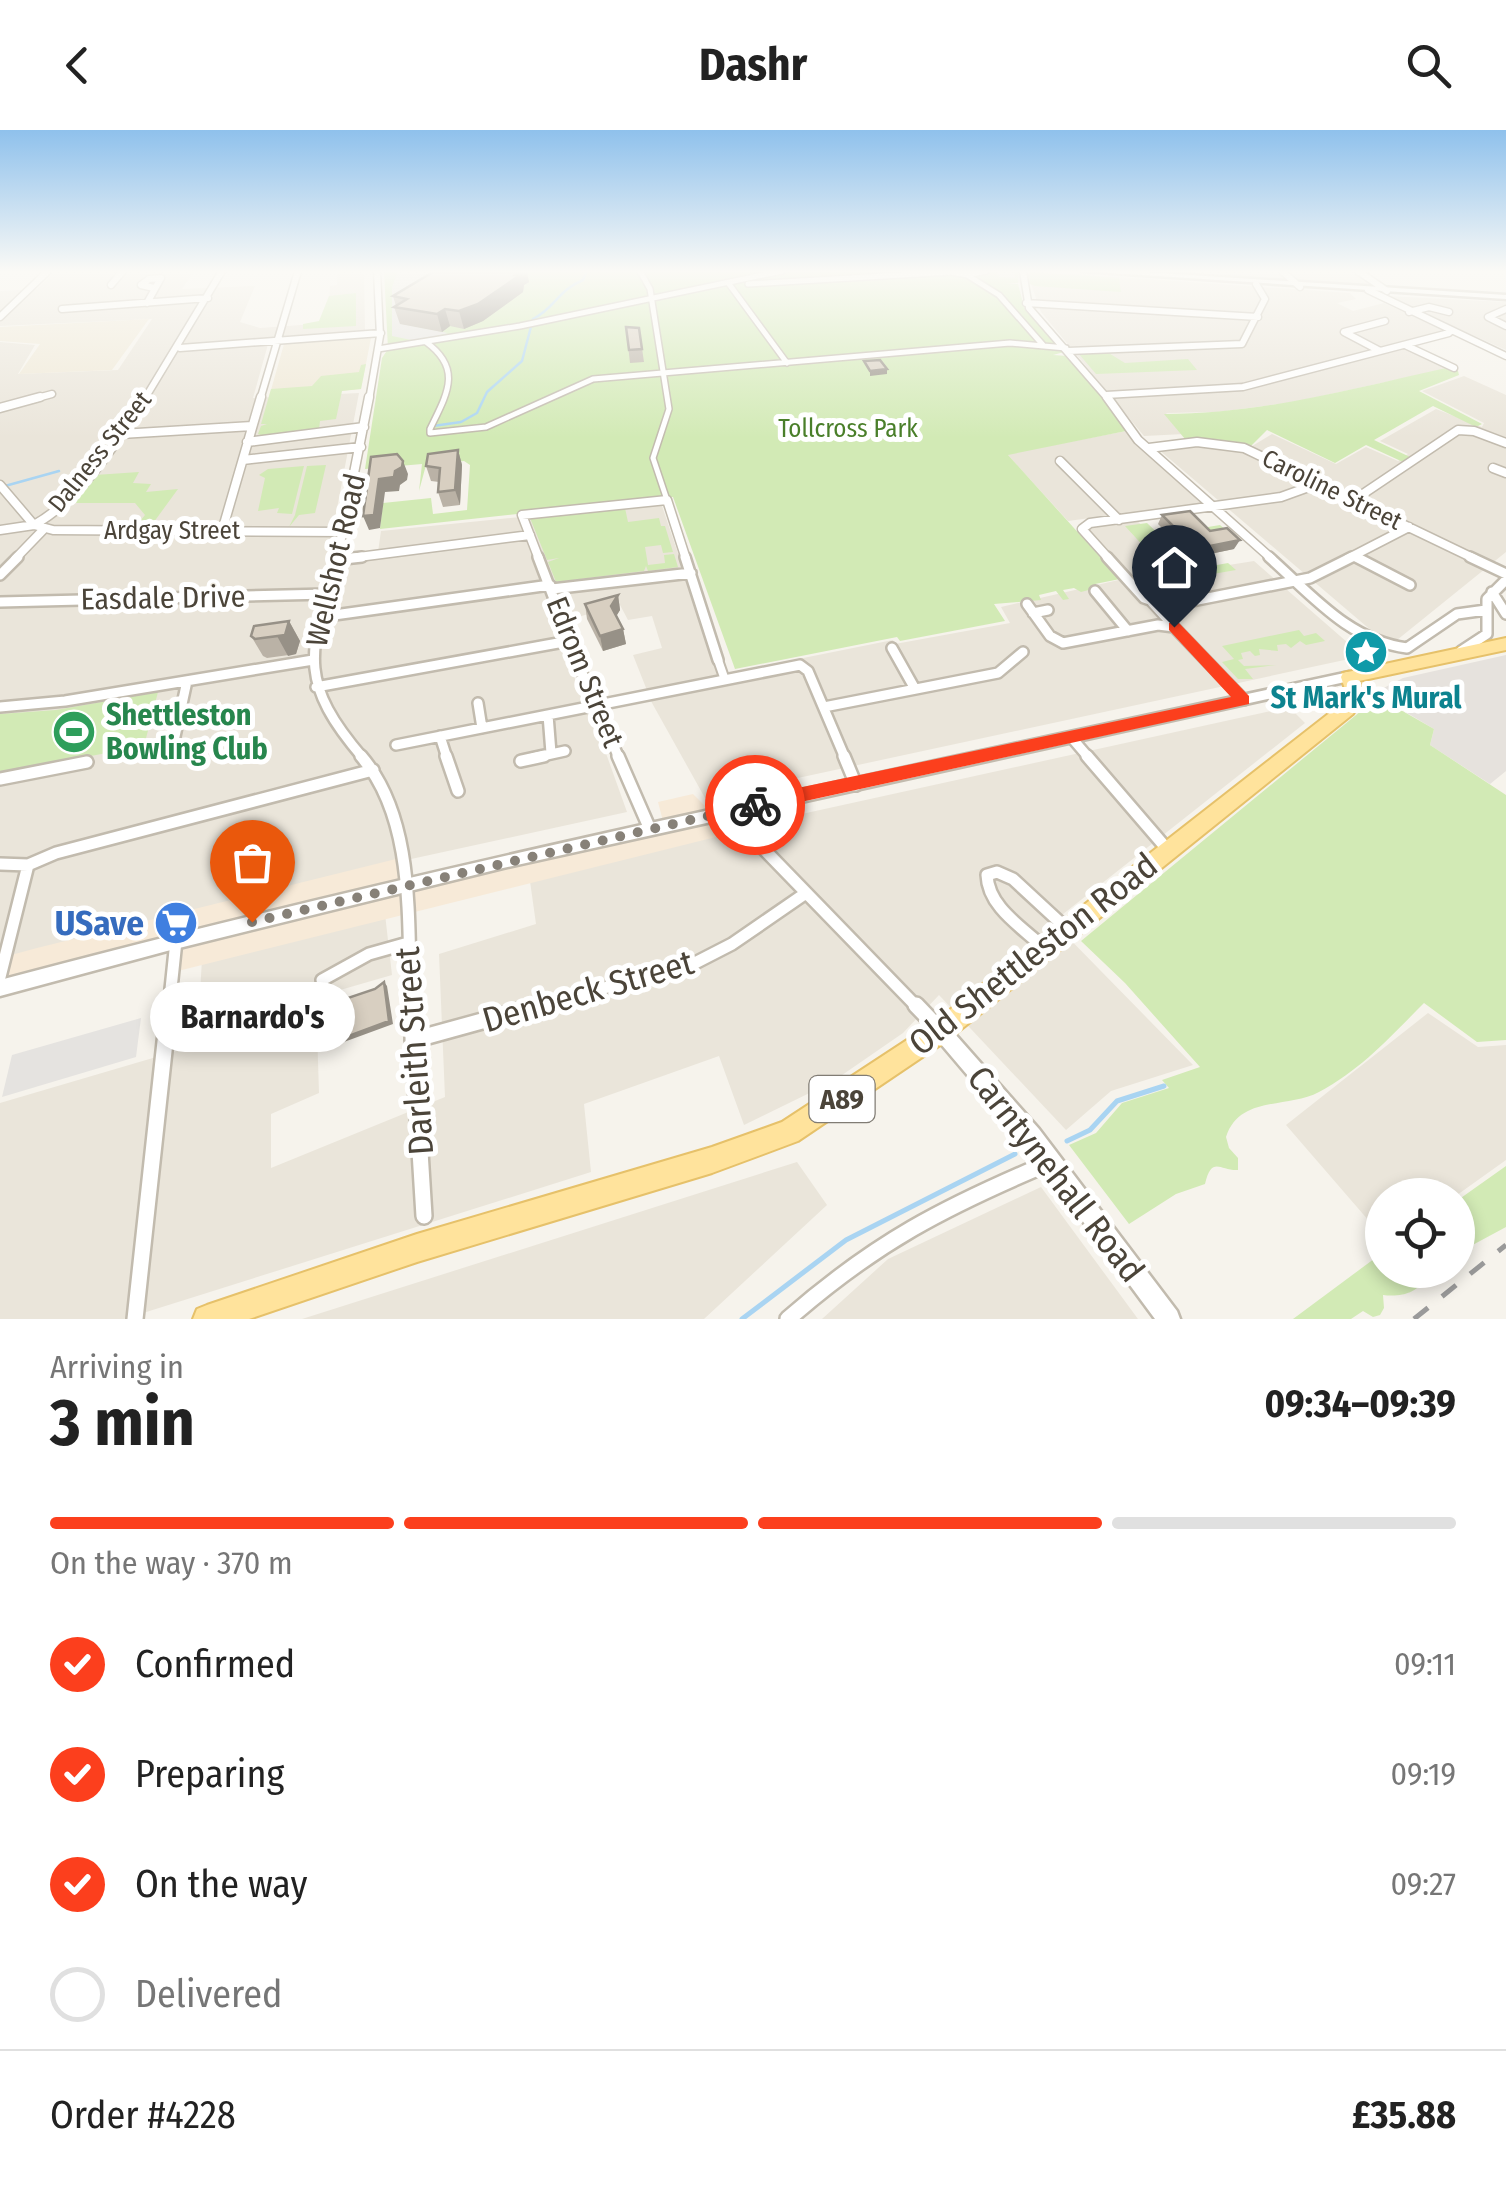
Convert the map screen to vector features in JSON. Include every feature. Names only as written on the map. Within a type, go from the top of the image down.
[{"type":"main road","points":[[1349,677],[1506,644]]},
{"type":"main road","name":"Old Shettleston Road","points":[[207,1319],[417,1248],[754,1146],[821,1114],[940,1031],[1346,709],[1356,696],[1349,677]]},
{"type":"street","name":"Dalness Street","points":[[0,575],[121,434],[192,326]]},
{"type":"street","points":[[222,531],[281,326]]},
{"type":"street","name":"Wellshot Road","points":[[381,326],[346,532],[320,617],[313,660],[316,687],[336,726],[373,770],[392,806],[404,886]]},
{"type":"street","points":[[378,349],[511,326]]},
{"type":"street","points":[[656,326],[669,414],[653,458],[725,680]]},
{"type":"street","points":[[760,326],[787,363]]},
{"type":"street","points":[[1010,343],[1022,334],[1023,326]]},
{"type":"street","points":[[1027,326],[1043,345]]},
{"type":"street","points":[[1046,326],[1138,440],[1353,631],[1388,647],[1413,646],[1457,614],[1486,610]]},
{"type":"street","points":[[426,342],[445,354],[449,364],[448,386],[430,428],[430,434],[438,435],[479,429],[590,380],[1010,343],[1067,349],[1239,345],[1246,341],[1253,326]]},
{"type":"street","points":[[1365,326],[1344,332],[1380,352]]},
{"type":"street","points":[[1440,326],[1506,356]]},
{"type":"street","points":[[180,348],[381,333]]},
{"type":"street","points":[[1106,396],[1234,388],[1449,334]]},
{"type":"street","points":[[1404,345],[1454,368]]},
{"type":"street","points":[[0,408],[52,394]]},
{"type":"street","points":[[121,434],[252,426]]},
{"type":"street","points":[[248,442],[364,427]]},
{"type":"street","points":[[1354,500],[1458,430],[1474,430],[1506,444]]},
{"type":"street","name":"Caroline Street","points":[[1149,448],[1197,442],[1235,446],[1262,455],[1506,577]]},
{"type":"street","points":[[243,460],[361,447]]},
{"type":"street","points":[[1060,461],[1119,520]]},
{"type":"street","points":[[1494,468],[1506,473]]},
{"type":"street","points":[[1244,700],[1084,532],[1084,526],[1294,494],[1316,484]]},
{"type":"street","points":[[2,488],[39,527]]},
{"type":"street","name":"Edrom Street","points":[[649,827],[582,673],[522,515],[666,500]]},
{"type":"street","points":[[1152,603],[1170,605],[1310,578],[1409,526]]},
{"type":"street","name":"Ardgay Street","points":[[0,530],[39,527],[346,532]]},
{"type":"street","points":[[335,560],[530,536]]},
{"type":"street","points":[[1356,557],[1410,585]]},
{"type":"street","points":[[320,617],[691,573]]},
{"type":"street","points":[[1456,654],[1487,634],[1490,626],[1486,610],[1492,592],[1506,577]]},
{"type":"street","points":[[1492,592],[1506,614]]},
{"type":"street","name":"Easdale Drive","points":[[0,602],[326,594]]},
{"type":"street","points":[[1088,602],[1098,595],[1128,631]]},
{"type":"street","points":[[1048,610],[1030,609],[1059,642],[1162,624],[1174,627]]},
{"type":"street","points":[[316,687],[569,641]]},
{"type":"street","points":[[892,648],[915,690]]},
{"type":"street","points":[[824,707],[998,673],[1023,652]]},
{"type":"street","points":[[0,707],[49,704],[313,660]]},
{"type":"street","points":[[396,745],[800,665],[808,671],[856,785]]},
{"type":"street","points":[[0,988],[176,941],[649,827],[1349,677]]},
{"type":"street","points":[[174,741],[187,681]]},
{"type":"street","points":[[478,703],[482,728]]},
{"type":"street","points":[[548,715],[551,753]]},
{"type":"street","points":[[440,736],[458,791]]},
{"type":"street","points":[[1071,736],[1167,849]]},
{"type":"street","points":[[521,761],[565,751]]},
{"type":"street","points":[[0,779],[87,762]]},
{"type":"street","points":[[0,864],[28,865],[56,853],[373,770]]},
{"type":"street","points":[[738,808],[742,824],[754,838],[940,1031]]},
{"type":"street","points":[[0,976],[28,865]]},
{"type":"street","points":[[1043,946],[991,896],[985,884],[987,875],[997,872],[1013,880],[1066,928]]},
{"type":"street","name":"Darleith Street","points":[[404,886],[424,1216]]},
{"type":"street","name":"Denbeck Street","points":[[414,1040],[694,963],[732,944],[806,893]]},
{"type":"street","points":[[135,1319],[176,941]]},
{"type":"street","points":[[322,980],[369,954],[408,943]]},
{"type":"street","name":"Carntynehall Road","points":[[940,1031],[1052,1162],[1169,1319]]},
{"type":"street","points":[[788,1319],[846,1269],[893,1236],[956,1203],[1052,1162]]},
{"type":"shaded area","points":[[144,326],[112,370],[19,374],[40,344],[0,341],[0,327]]},
{"type":"shaded area","points":[[147,326],[365,326],[365,330],[270,337],[253,398],[359,393],[326,566],[377,559],[381,531],[661,503],[719,675],[893,640],[895,644],[1010,623],[1001,607],[1123,579],[1078,527],[1133,517],[1191,571],[1254,561],[1363,656],[705,798],[652,703],[633,655],[662,648],[652,616],[628,620],[620,605],[550,625],[593,717],[627,812],[379,866],[0,960],[0,342],[35,345],[18,374],[118,370]]},
{"type":"shaded area","points":[[392,326],[448,333],[416,341],[392,336]]},
{"type":"shaded area","points":[[1053,326],[1435,326],[1445,331],[1399,343],[1450,368],[1294,402],[1218,412],[1166,413],[1184,434],[1144,436]]},
{"type":"shaded area","points":[[1454,326],[1506,326],[1506,350]]},
{"type":"shaded area","points":[[371,338],[361,389],[269,397],[284,344]]},
{"type":"shaded area","points":[[1464,376],[1506,395],[1506,552],[1397,640],[1373,632],[1158,449],[1216,445],[1244,451],[1272,434],[1336,464],[1366,447],[1398,461],[1408,454],[1380,441],[1436,409],[1482,427],[1484,423],[1422,391]]},
{"type":"shaded area","points":[[1126,431],[1201,503],[1068,521],[1007,454]]},
{"type":"shaded area","points":[[1506,655],[1506,771],[1490,784],[1430,745],[1434,729],[1376,692],[1403,678]]},
{"type":"shaded area","points":[[1289,707],[1305,723],[1053,922],[1193,1065],[1111,1091],[1066,1130],[939,995],[903,1033],[832,1082],[744,1125],[719,1056],[584,1104],[591,1172],[124,1319],[0,1319],[0,1103],[197,1045],[202,959],[385,914],[392,975],[316,997],[319,1093],[271,1114],[271,1168],[445,1097],[439,954],[536,924],[529,874]]},
{"type":"shaded area","points":[[693,794],[732,833],[178,971],[181,937],[0,985],[0,958],[396,859],[399,889],[664,825],[658,802]]},
{"type":"shaded area","points":[[1428,1013],[1478,1047],[1506,1045],[1506,1160],[1475,1182],[1475,1178],[1365,1178],[1365,1216],[1286,1125]]},
{"type":"shaded area","points":[[141,1018],[136,1057],[2,1097],[12,1055]]},
{"type":"shaded area","points":[[797,1162],[827,1205],[704,1319],[302,1319]]},
{"type":"shaded area","points":[[1041,1187],[1138,1319],[822,1319],[888,1259]]},
{"type":"green space","name":"Tollcross Park","points":[[387,326],[1040,326],[1064,352],[1053,355],[1068,356],[1126,431],[1008,455],[1120,579],[1095,584],[1096,588],[1081,592],[1074,588],[1063,590],[1069,599],[1063,600],[1056,591],[1039,595],[1041,600],[994,604],[1005,621],[900,641],[897,637],[735,669],[673,497],[380,529],[383,503],[431,498],[433,514],[467,510],[470,465],[464,461],[426,465],[419,491],[422,464],[365,469],[382,358],[388,349]]},
{"type":"green space","points":[[1107,352],[1125,363],[1188,359],[1197,370],[1096,374],[1078,353]]},
{"type":"green space","points":[[366,364],[361,389],[342,391],[336,419],[320,421],[319,430],[267,437],[258,434],[261,426],[267,424],[261,424],[271,389],[312,386],[321,376],[359,372],[361,365]]},
{"type":"green space","points":[[1446,368],[1458,371],[1459,375],[1419,391],[1482,424],[1476,427],[1433,406],[1374,440],[1410,457],[1403,462],[1366,445],[1335,463],[1267,430],[1250,447],[1216,439],[1185,439],[1164,414],[1271,405]]},
{"type":"green space","points":[[326,465],[315,513],[299,515],[289,527],[307,466]]},
{"type":"green space","points":[[304,466],[292,514],[277,513],[279,508],[258,511],[265,478],[259,475],[268,469]]},
{"type":"green space","points":[[139,472],[133,483],[151,484],[146,492],[178,489],[151,526],[136,526],[145,515],[135,503],[70,503],[95,475]]},
{"type":"green space","points":[[625,508],[628,522],[659,518],[661,526],[665,526],[673,552],[663,553],[661,545],[645,547],[648,565],[665,563],[664,555],[674,554],[678,567],[648,571],[646,566],[644,571],[556,582],[548,562],[559,558],[547,560],[530,518]]},
{"type":"green space","points":[[1147,523],[1166,541],[1201,536],[1196,529],[1220,525],[1228,532],[1169,545],[1195,569],[1228,563],[1236,570],[1184,579],[1165,560],[1180,578],[1175,582],[1183,590],[1158,595],[1150,587],[1161,593],[1174,587],[1139,553],[1147,550],[1125,526]]},
{"type":"green space","points":[[1299,630],[1304,636],[1316,633],[1325,641],[1306,645],[1300,641],[1291,648],[1277,645],[1278,651],[1259,649],[1260,655],[1255,656],[1250,651],[1241,653],[1243,659],[1238,660],[1244,666],[1276,665],[1245,669],[1253,679],[1238,679],[1222,662],[1234,659],[1222,646]]},
{"type":"green space","name":"Shettleston Bowling Club","points":[[158,692],[144,746],[0,773],[0,714],[56,710]]},
{"type":"green space","points":[[1378,697],[1434,729],[1430,745],[1506,795],[1506,1040],[1477,1042],[1424,1003],[1375,1052],[1334,1083],[1306,1097],[1266,1105],[1242,1115],[1226,1137],[1238,1158],[1238,1170],[1214,1167],[1205,1184],[1176,1194],[1129,1224],[1069,1145],[1096,1133],[1122,1103],[1169,1088],[1162,1080],[1200,1067],[1125,983],[1081,941]]},
{"type":"green space","points":[[1506,1166],[1506,1227],[1475,1244],[1475,1188]]},
{"type":"green space","points":[[1365,1266],[1365,1288],[1416,1288],[1409,1293],[1383,1295],[1384,1308],[1373,1317],[1363,1311],[1351,1319],[1293,1319]]},
{"type":"building","points":[[626,327],[639,328],[642,349],[629,350]]},
{"type":"building","points":[[880,360],[887,369],[870,371],[864,361]]},
{"type":"building","points":[[458,450],[455,490],[438,492],[440,468],[426,466],[428,454]]},
{"type":"building","points":[[397,454],[403,461],[402,467],[394,477],[379,479],[374,515],[363,516],[371,457]]},
{"type":"building","points":[[1190,511],[1210,531],[1227,528],[1240,540],[1210,546],[1185,528],[1174,527],[1162,515]]},
{"type":"building","points":[[618,595],[611,606],[623,629],[600,636],[585,604]]},
{"type":"building","points":[[289,621],[285,635],[255,639],[251,636],[254,626]]},
{"type":"building","points":[[384,982],[389,1021],[330,1043],[328,1035],[316,1040],[315,1014],[325,1011],[324,1006],[375,989]]},
{"type":"waterway","points":[[433,426],[461,422],[477,413],[487,392],[522,361],[531,326]]},
{"type":"waterway","points":[[5,486],[59,471]]},
{"type":"waterway","points":[[1067,1141],[1090,1130],[1117,1101],[1164,1086]]},
{"type":"waterway","points":[[742,1319],[846,1240],[1015,1154]]},
{"type":"railway","points":[[1414,1319],[1506,1245]]},
{"type":"way so far","points":[[252,922],[755,805]]},
{"type":"place","name":"St Mark's Mural","points":[[1366,652]]},
{"type":"place","name":"Shettleston Bowling Club","points":[[74,732]]},
{"type":"place","name":"Barnardo's","points":[[252,922]]},
{"type":"place","name":"USave","points":[[176,923]]},
{"type":"route","points":[[755,805],[1244,700],[1174,627]]}]
